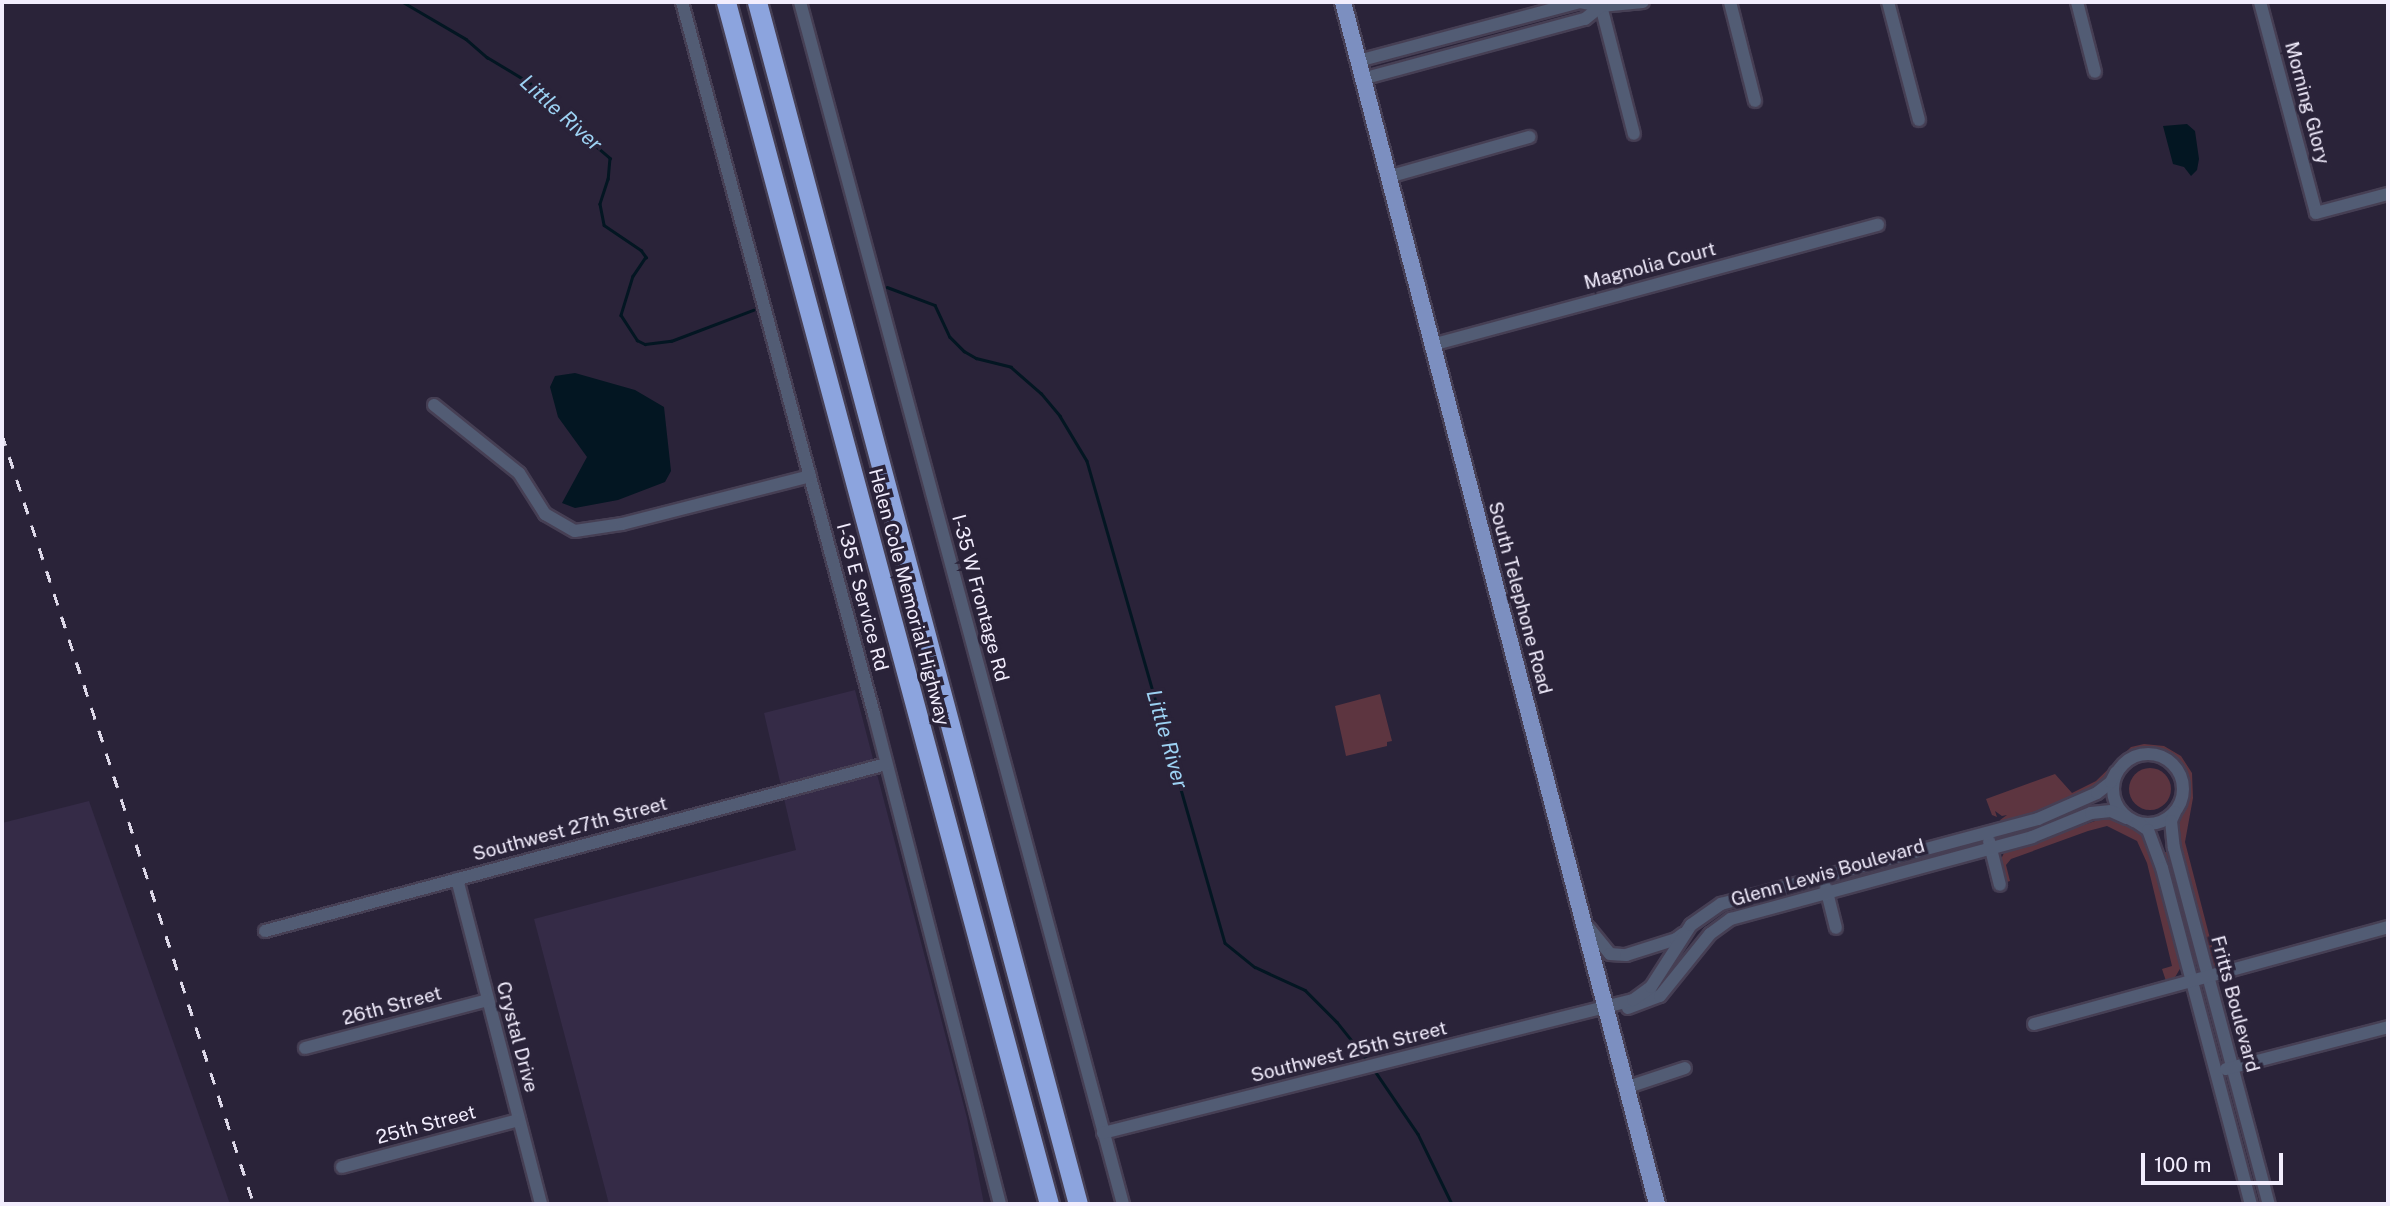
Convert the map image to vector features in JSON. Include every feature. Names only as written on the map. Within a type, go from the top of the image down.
[{"type":"highway","name":"Helen Cole Memorial Highway","points":[[726,2],[1049,1204]]},
{"type":"highway","name":"Helen Cole Memorial Highway","points":[[757,2],[1079,1204]]},
{"type":"main road","name":"South Telephone Road","points":[[1343,2],[1657,1204]]},
{"type":"street","name":"I-35 E Service Rd","points":[[682,2],[810,475],[1000,1204]]},
{"type":"street","name":"I-35 W Frontage Rd","points":[[800,2],[1123,1204]]},
{"type":"street","points":[[1358,61],[1580,2],[1643,2]]},
{"type":"street","points":[[1730,2],[1755,101]]},
{"type":"street","points":[[1888,2],[1919,120]]},
{"type":"street","points":[[2077,2],[2095,72]]},
{"type":"street","name":"Morning Glory","points":[[2260,2],[2316,213],[2388,194]]},
{"type":"street","points":[[1363,79],[1585,19],[1601,4]]},
{"type":"street","points":[[1601,4],[1634,134]]},
{"type":"street","points":[[1388,177],[1529,137]]},
{"type":"street","name":"Magnolia Court","points":[[1432,345],[1878,225]]},
{"type":"street","points":[[435,405],[519,473],[545,514],[575,531],[622,524],[810,475]]},
{"type":"street","points":[[2146,753],[2168,760],[2182,779],[2181,802],[2175,813],[2154,824],[2133,821],[2115,804],[2112,795],[2116,772],[2134,756],[2146,753]]},
{"type":"street","name":"Southwest 27th Street","points":[[264,931],[886,764]]},
{"type":"street","name":"Glenn Lewis Boulevard","points":[[1604,1006],[1633,1000],[1651,987],[1699,917],[1721,904],[2038,819],[2105,788],[2116,772]]},
{"type":"street","name":"Glenn Lewis Boulevard","points":[[1604,1006],[1623,1010],[1660,996],[1710,934],[1731,919],[2032,837],[2091,813],[2111,811],[2133,821]]},
{"type":"street","name":"Fritts Boulevard","points":[[2175,813],[2171,821],[2174,848],[2269,1204]]},
{"type":"street","name":"Fritts Boulevard","points":[[2133,821],[2148,830],[2162,868],[2190,982],[2251,1204]]},
{"type":"street","points":[[1987,833],[2000,885]]},
{"type":"street","points":[[1823,876],[1836,928]]},
{"type":"street","name":"Crystal Drive","points":[[457,879],[541,1204]]},
{"type":"street","name":"Glenn Lewis Boulevard","points":[[1582,917],[1599,945],[1610,954],[1626,955],[1655,947],[1676,939],[1689,929]]},
{"type":"street","points":[[2034,1024],[2388,927]]},
{"type":"street","name":"26th Street","points":[[305,1048],[488,1000]]},
{"type":"street","name":"Southwest 25th Street","points":[[1103,1133],[1604,1006]]},
{"type":"street","points":[[2215,1072],[2388,1027]]},
{"type":"street","points":[[1625,1088],[1685,1068]]},
{"type":"street","name":"25th Street","points":[[342,1167],[519,1120]]},
{"type":"shaded area","points":[[855,690],[967,1118],[984,1204],[609,1204],[534,919],[796,850],[764,713]]},
{"type":"shaded area","points":[[1380,694],[1392,741],[1387,742],[1387,746],[1346,756],[1335,706]]},
{"type":"shaded area","points":[[2144,744],[2164,746],[2181,756],[2192,773],[2193,798],[2185,842],[2213,950],[2225,947],[2230,965],[2215,967],[2210,963],[2176,834],[2188,795],[2188,783],[2178,760],[2168,754],[2141,750],[2129,756],[2107,782],[2044,812],[2002,823],[2000,820],[2007,815],[2002,816],[1995,811],[1997,817],[1992,815],[1986,799],[2055,774],[2072,793],[2096,781],[2131,747]]},
{"type":"shaded area","points":[[2150,768],[2165,774],[2171,789],[2165,804],[2150,810],[2135,804],[2129,789],[2135,774]]},
{"type":"shaded area","points":[[89,801],[230,1204],[2,1204],[2,823]]},
{"type":"shaded area","points":[[2086,805],[2088,811],[2026,835],[2005,837]]},
{"type":"shaded area","points":[[2107,817],[2119,819],[2136,828],[2149,842],[2181,967],[2174,979],[2166,981],[2162,969],[2172,966],[2147,863],[2137,841],[2107,826],[2088,831],[2011,859],[2006,865],[2010,881],[2004,883],[2000,861],[2005,851]]},
{"type":"shaded area","points":[[2169,851],[2198,960],[2194,964],[2162,853]]},
{"type":"water","points":[[2187,124],[2195,131],[2199,159],[2197,170],[2191,176],[2184,167],[2173,164],[2163,126]]},
{"type":"water","points":[[575,373],[635,390],[664,407],[671,471],[665,482],[618,500],[575,508],[562,503],[587,457],[558,417],[550,387],[555,376]]},
{"type":"waterway","name":"Little River","points":[[403,2],[466,39],[487,57],[530,83],[563,118],[610,158],[608,179],[600,204],[604,225],[641,250],[646,257],[633,276],[621,315],[637,340],[645,344],[671,341],[753,310]]},
{"type":"waterway","name":"Little River","points":[[887,287],[935,305],[950,337],[964,351],[976,358],[1011,367],[1041,393],[1060,416],[1087,461],[1225,943],[1255,967],[1305,990],[1337,1022],[1369,1062]]},
{"type":"waterway","name":"Little River","points":[[1375,1071],[1418,1134],[1452,1204]]},
{"type":"railway","points":[[2,434],[254,1204]]}]
